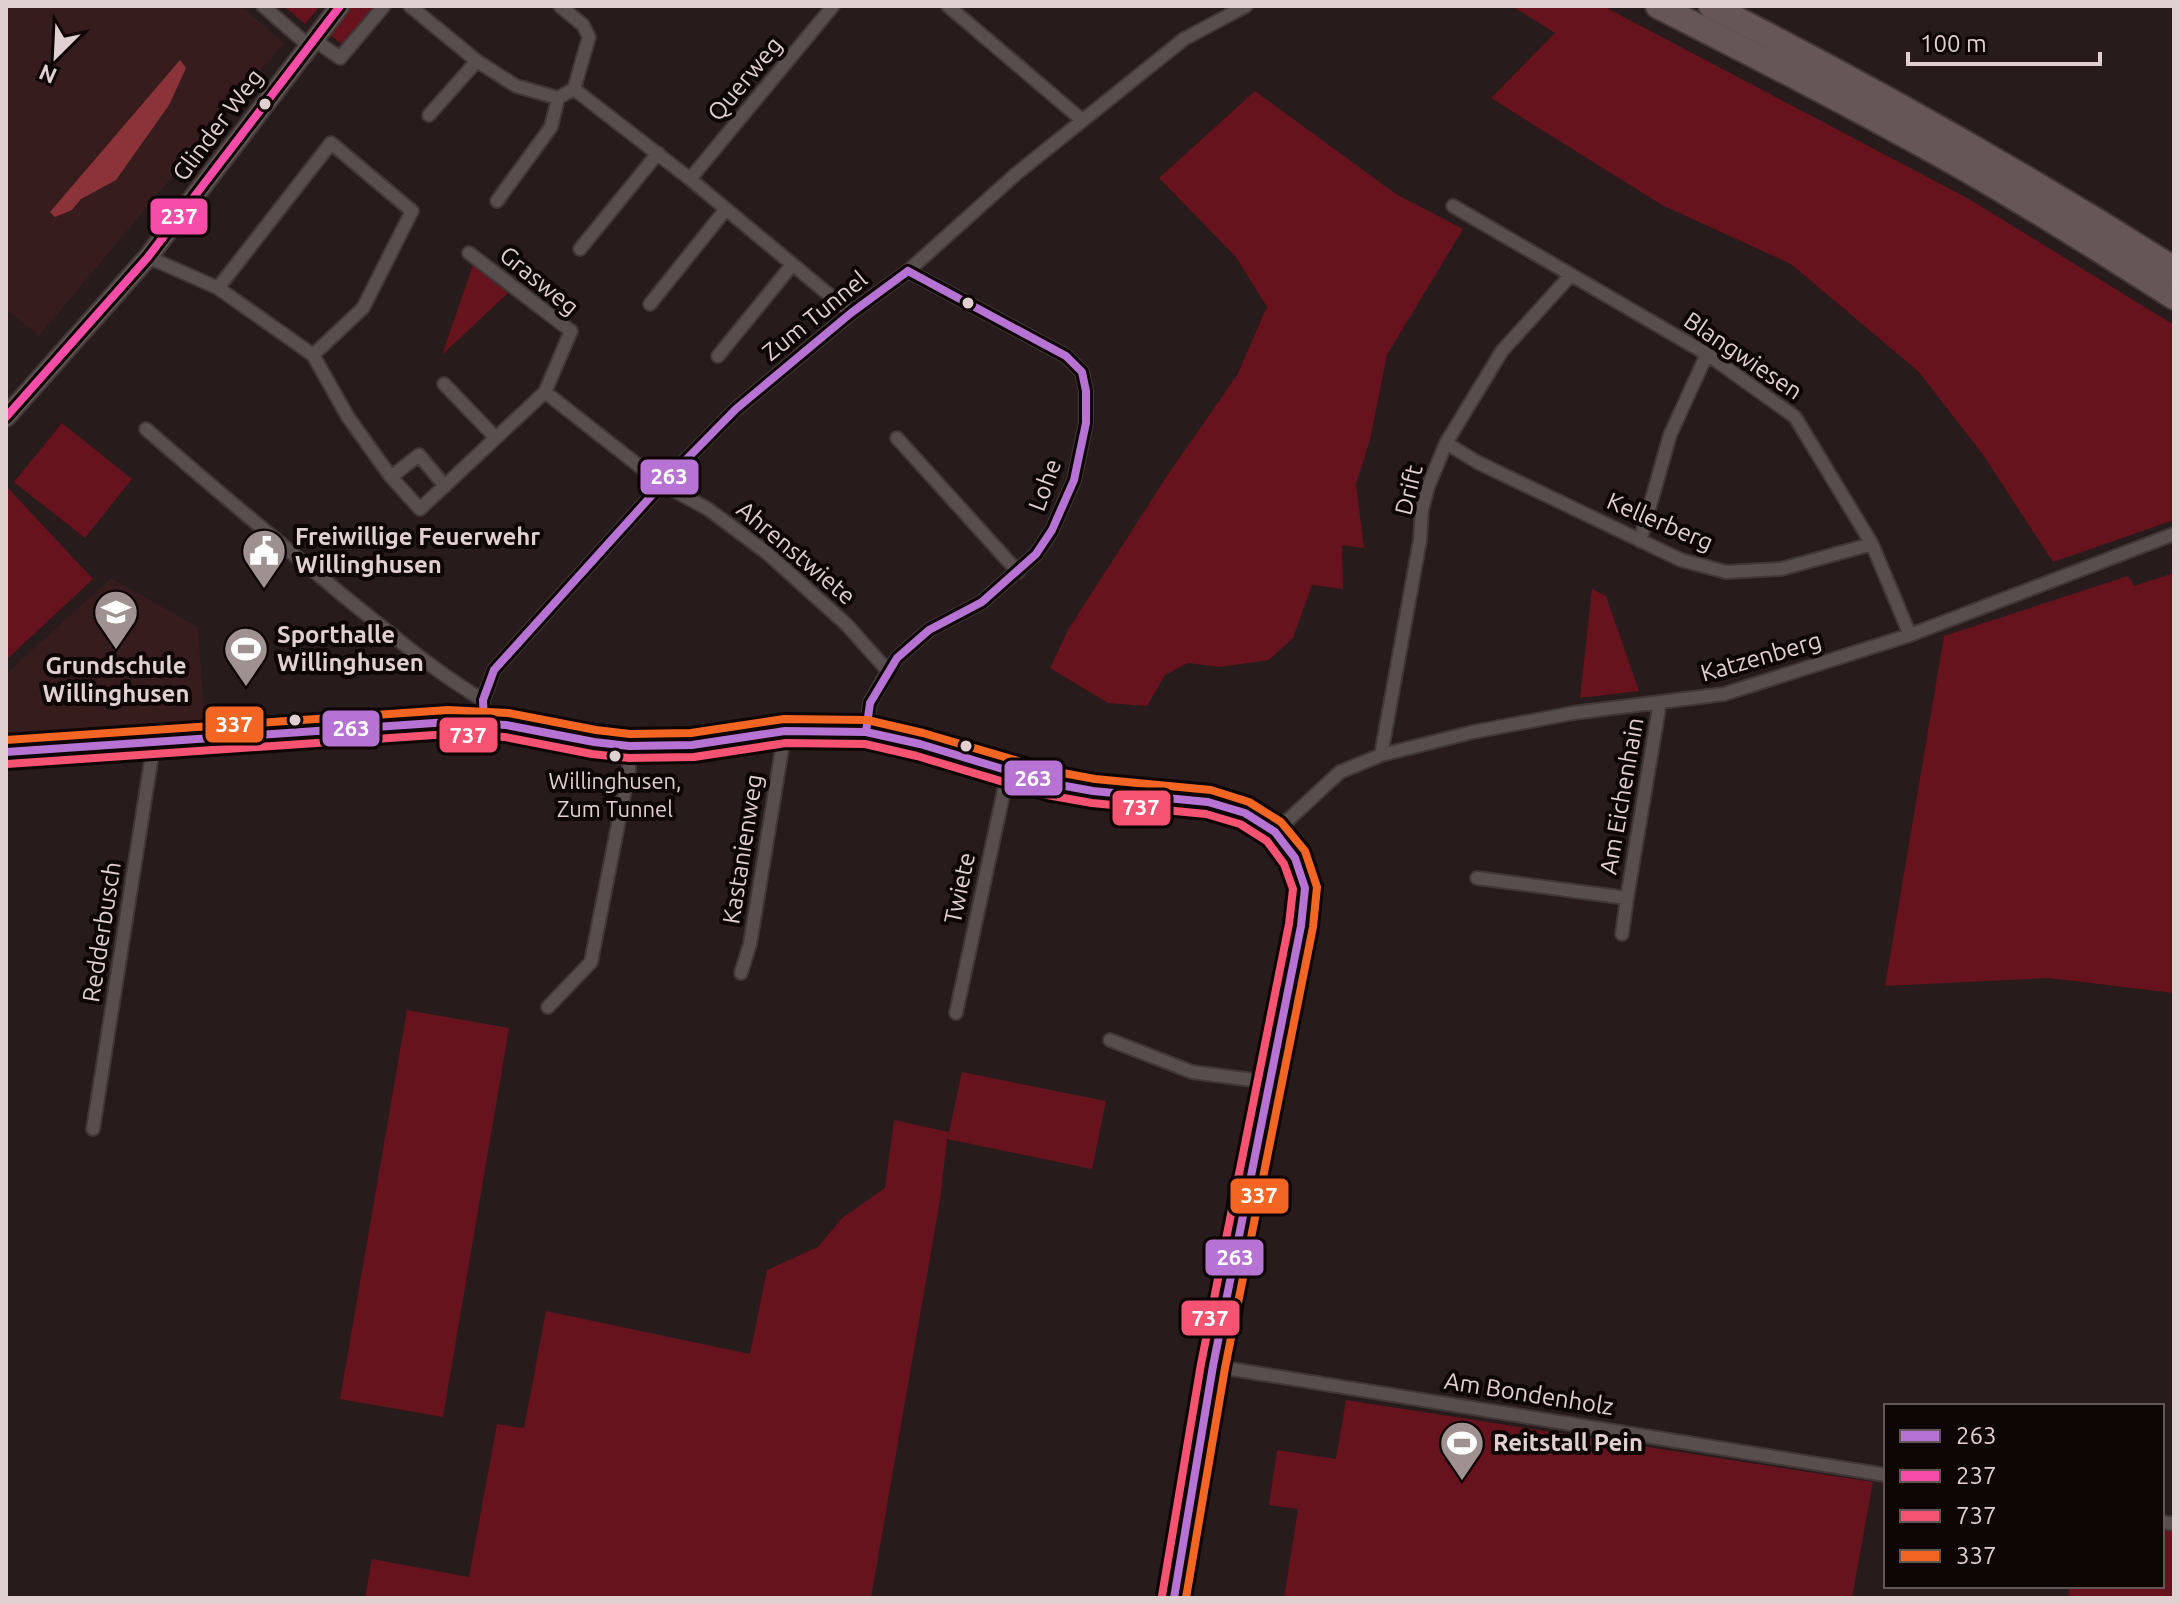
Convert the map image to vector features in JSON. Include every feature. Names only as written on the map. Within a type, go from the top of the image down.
[{"type":"highway","points":[[1658,6],[1951,161],[2174,297]]},
{"type":"highway","points":[[1711,6],[1976,149],[2090,215],[2174,269]]},
{"type":"street","points":[[263,6],[311,42],[340,58],[384,6]]},
{"type":"street","name":"Glinder Weg","points":[[6,417],[148,257],[340,6]]},
{"type":"street","points":[[410,6],[477,61],[516,86],[558,98],[574,89],[589,37],[583,25],[560,6]]},
{"type":"street","name":"Querweg","points":[[690,179],[833,6]]},
{"type":"street","points":[[948,6],[1082,120]]},
{"type":"street","name":"Zum Tunnel","points":[[484,723],[483,700],[494,670],[662,484],[736,409],[851,313],[908,271],[1016,174],[1184,39],[1246,6]]},
{"type":"street","points":[[429,115],[477,61]]},
{"type":"street","points":[[574,89],[658,153],[851,313]]},
{"type":"street","points":[[497,201],[551,127],[558,98]]},
{"type":"street","points":[[218,288],[331,143],[412,211],[363,308],[313,355]]},
{"type":"street","points":[[580,249],[658,153]]},
{"type":"street","name":"Blangwiesen","points":[[1453,206],[1707,354],[1795,417],[1872,544],[1910,635]]},
{"type":"street","points":[[650,304],[726,209]]},
{"type":"street","name":"Grasweg","points":[[469,253],[571,331],[545,392]]},
{"type":"street","points":[[148,257],[218,288],[313,355],[347,415],[391,477],[420,509],[545,392]]},
{"type":"street","points":[[718,356],[792,265]]},
{"type":"street","name":"Lohe","points":[[866,732],[870,703],[897,658],[929,630],[982,602],[1036,554],[1052,530],[1074,480],[1086,423],[1086,391],[1082,372],[1066,356],[908,271]]},
{"type":"street","name":"Drift","points":[[1381,755],[1428,487],[1446,443],[1502,351],[1570,276]]},
{"type":"street","points":[[1640,541],[1670,435],[1707,354]]},
{"type":"street","points":[[444,384],[496,438]]},
{"type":"street","name":"Ahrenstwiete","points":[[545,392],[662,484],[708,509],[767,553],[846,624],[888,671]]},
{"type":"street","points":[[146,429],[254,522],[450,681],[483,700]]},
{"type":"street","points":[[897,438],[1018,572]]},
{"type":"street","name":"Kellerberg","points":[[1446,443],[1477,462],[1681,560],[1726,572],[1781,569],[1872,544]]},
{"type":"street","points":[[391,477],[419,455],[445,486]]},
{"type":"street","name":"Katzenberg","points":[[1275,832],[1340,772],[1381,755],[1473,732],[1573,713],[1724,694],[1910,635],[2174,534]]},
{"type":"street","name":"Am Eichenhain","points":[[1622,934],[1660,702]]},
{"type":"street","points":[[6,752],[434,723],[484,723],[629,746],[692,745],[785,731],[866,732],[920,744],[1049,783],[1093,791],[1208,802],[1245,813],[1275,832],[1295,858],[1305,888],[1301,926],[1213,1366],[1174,1598]]},
{"type":"street","name":"Kastanienweg","points":[[741,973],[750,944],[785,731]]},
{"type":"street","name":"Redderbusch","points":[[93,1129],[154,742]]},
{"type":"street","points":[[548,1007],[591,962],[629,769],[629,746]]},
{"type":"street","name":"Twiete","points":[[956,1013],[1008,772]]},
{"type":"street","name":"Am Eichenhain","points":[[1477,878],[1627,898]]},
{"type":"street","points":[[1110,1040],[1192,1072],[1268,1082]]},
{"type":"street","name":"Am Bondenholz","points":[[1213,1366],[1884,1475]]},
{"type":"shaded area","points":[[6,6],[241,6],[284,43],[39,336],[6,309]]},
{"type":"shaded area","points":[[284,6],[320,6],[305,24]]},
{"type":"shaded area","points":[[349,6],[374,6],[342,44],[327,33]]},
{"type":"shaded area","points":[[1512,6],[1603,6],[1969,199],[2174,325],[2174,520],[2053,562],[1984,456],[1919,372],[1791,264],[1662,205],[1491,98],[1555,33]]},
{"type":"shaded area","points":[[180,60],[186,68],[169,105],[116,180],[81,199],[72,210],[55,217],[50,212]]},
{"type":"shaded area","points":[[1255,91],[1396,194],[1463,229],[1387,355],[1370,440],[1356,484],[1364,548],[1342,545],[1343,589],[1312,585],[1293,638],[1269,660],[1220,667],[1188,663],[1165,675],[1147,706],[1108,703],[1050,668],[1068,630],[1167,476],[1237,375],[1267,307],[1236,257],[1159,178]]},
{"type":"shaded area","points":[[473,265],[508,293],[442,355]]},
{"type":"shaded area","points":[[62,423],[132,479],[85,538],[14,482]]},
{"type":"shaded area","points":[[6,486],[93,579],[6,660]]},
{"type":"shaded area","points":[[2174,573],[2174,993],[2049,978],[1885,986],[1944,636],[2128,576],[2134,586]]},
{"type":"shaded area","name":"Grundschule Willinghusen","points":[[111,578],[198,627],[205,726],[6,741],[6,674]]},
{"type":"shaded area","points":[[1592,589],[1606,596],[1639,691],[1580,698]]},
{"type":"shaded area","points":[[407,1010],[509,1028],[443,1417],[340,1399]]},
{"type":"shaded area","points":[[962,1072],[1106,1101],[1092,1169],[947,1139],[940,1200],[871,1598],[365,1598],[372,1559],[469,1577],[497,1424],[524,1428],[546,1311],[750,1354],[767,1270],[818,1247],[842,1218],[885,1188],[894,1120],[949,1132]]},
{"type":"shaded area","name":"Reitstall Pein","points":[[1346,1400],[1873,1482],[1852,1598],[1284,1598],[1298,1509],[1269,1505],[1277,1450],[1336,1459]]},
{"type":"shaded area","points":[[2164,1529],[2174,1531],[2174,1598],[2068,1598],[2070,1588],[2164,1588]]},
{"type":"transit line","name":"237","points":[[6,417],[148,257],[340,6]]},
{"type":"transit line","name":"263","points":[[484,723],[483,700],[494,670],[662,484],[736,409],[851,313],[908,271]]},
{"type":"transit line","name":"263","points":[[866,732],[870,703],[897,658],[929,630],[982,602],[1036,554],[1052,530],[1074,480],[1086,423],[1086,391],[1082,372],[1066,356],[908,271]]},
{"type":"transit line","name":"337","points":[[6,740],[448,710],[508,713],[630,734],[691,733],[784,719],[867,720],[1052,771],[1095,779],[1211,790],[1249,802],[1281,822],[1305,851],[1317,887],[1313,927],[1225,1368],[1186,1598]]},
{"type":"transit line","name":"263","points":[[6,752],[449,722],[506,725],[629,746],[692,745],[785,731],[866,732],[920,744],[1049,783],[1093,791],[1208,802],[1245,813],[1275,832],[1295,858],[1305,888],[1301,926],[1213,1366],[1174,1598]]},
{"type":"transit line","name":"737","points":[[7,764],[449,734],[505,737],[629,758],[694,757],[786,743],[865,744],[917,756],[1047,795],[1092,803],[1206,814],[1240,824],[1267,841],[1284,864],[1293,889],[1289,924],[1201,1364],[1162,1596]]},
{"type":"place","name":"Freiwillige Feuerwehr Willinghusen","points":[[264,590]]},
{"type":"place","name":"Grundschule Willinghusen","points":[[116,651]]},
{"type":"place","name":"Sporthalle Willinghusen","points":[[246,688]]},
{"type":"place","name":"Willinghusen, Zum Tunnel","points":[[615,756]]},
{"type":"place","name":"Reitstall Pein","points":[[1462,1482]]}]
